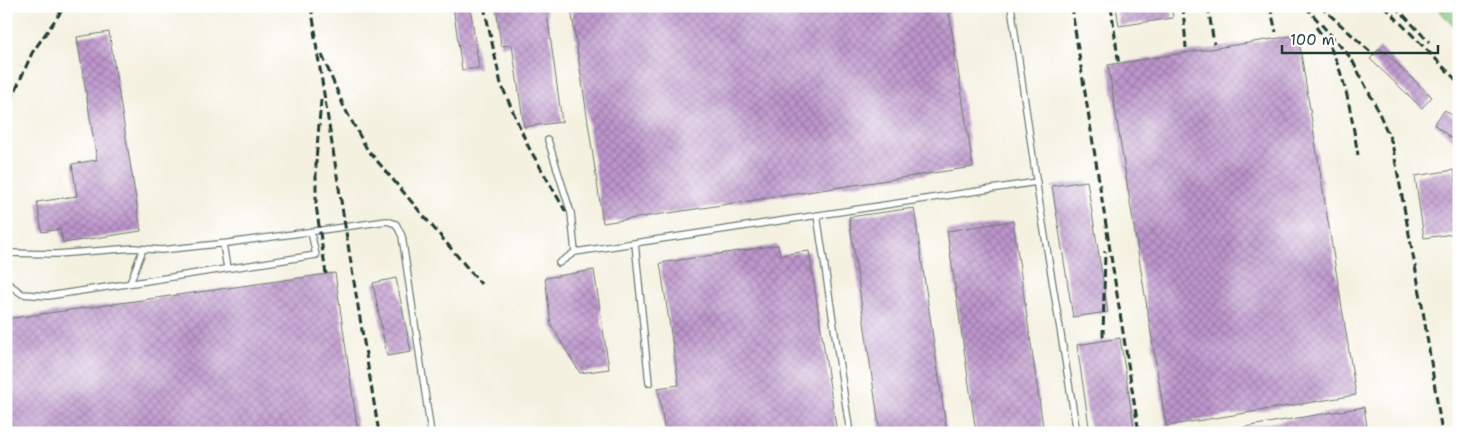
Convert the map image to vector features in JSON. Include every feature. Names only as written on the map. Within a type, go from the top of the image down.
[{"type":"lane","points":[[1011,6],[1036,182],[1077,433]]},
{"type":"lane","points":[[1455,6],[1459,11]]},
{"type":"lane","points":[[548,140],[571,213],[575,252]]},
{"type":"lane","points":[[560,264],[575,252],[1036,182]]},
{"type":"lane","points":[[817,215],[850,433]]},
{"type":"lane","points":[[6,254],[161,250],[223,244],[387,221],[396,224],[402,236],[431,433]]},
{"type":"lane","points":[[6,282],[22,294],[48,296],[316,255],[311,232]]},
{"type":"lane","points":[[635,243],[649,383]]},
{"type":"lane","points":[[223,244],[227,268]]},
{"type":"lane","points":[[130,283],[143,249]]},
{"type":"green space","points":[[1435,6],[1459,6],[1459,32]]},
{"type":"building","points":[[453,6],[470,6],[479,68],[462,70]]},
{"type":"building","points":[[496,6],[546,6],[562,122],[524,127],[512,45],[501,46]]},
{"type":"building","points":[[580,6],[948,6],[973,167],[603,223],[571,8]]},
{"type":"building","points":[[1116,6],[1171,6],[1173,18],[1119,26]]},
{"type":"building","points":[[109,32],[141,231],[63,243],[60,229],[42,232],[37,202],[77,196],[72,164],[97,160],[77,37]]},
{"type":"building","points":[[1298,35],[1356,395],[1166,426],[1108,65]]},
{"type":"building","points":[[1380,48],[1432,97],[1422,108],[1370,59]]},
{"type":"building","points":[[1445,110],[1459,121],[1459,141],[1457,143],[1434,124]]},
{"type":"building","points":[[1454,170],[1459,203],[1459,233],[1424,238],[1415,176]]},
{"type":"building","points":[[1087,181],[1108,312],[1073,317],[1052,186]]},
{"type":"building","points":[[914,208],[947,433],[880,433],[849,217]]},
{"type":"building","points":[[1013,221],[1044,433],[976,433],[947,231]]},
{"type":"building","points":[[778,245],[780,255],[809,251],[837,433],[665,433],[658,388],[679,385],[660,263]]},
{"type":"building","points":[[594,270],[609,369],[580,373],[551,325],[545,278]]},
{"type":"building","points":[[335,273],[358,433],[12,433],[6,394],[6,319]]},
{"type":"building","points":[[396,278],[411,352],[387,356],[373,283]]},
{"type":"building","points":[[1120,338],[1135,433],[1090,433],[1077,345]]},
{"type":"building","points":[[1364,407],[1368,433],[1245,433],[1244,427]]},
{"type":"railway","points":[[6,112],[32,53],[65,6]]},
{"type":"railway","points":[[311,6],[316,36]]},
{"type":"railway","points":[[484,6],[501,84],[528,146],[566,212]]},
{"type":"railway","points":[[1073,6],[1073,17],[1139,433]]},
{"type":"railway","points":[[1111,6],[1119,66]]},
{"type":"railway","points":[[1183,6],[1186,48]]},
{"type":"railway","points":[[1208,6],[1214,44]]},
{"type":"railway","points":[[1270,6],[1276,32]]},
{"type":"railway","points":[[1305,6],[1351,58],[1376,106],[1392,143],[1421,298],[1442,433]]},
{"type":"railway","points":[[1320,6],[1374,55]]},
{"type":"railway","points":[[1384,6],[1459,83]]},
{"type":"railway","points":[[1395,6],[1429,42]]},
{"type":"railway","points":[[1316,27],[1331,49],[1337,62],[1348,101],[1358,155]]},
{"type":"railway","points":[[314,31],[379,433]]},
{"type":"railway","points":[[322,55],[344,107],[367,149],[481,284]]},
{"type":"railway","points":[[321,100],[316,161],[316,205],[326,274]]},
{"type":"railway","points":[[1103,337],[1105,251]]}]
